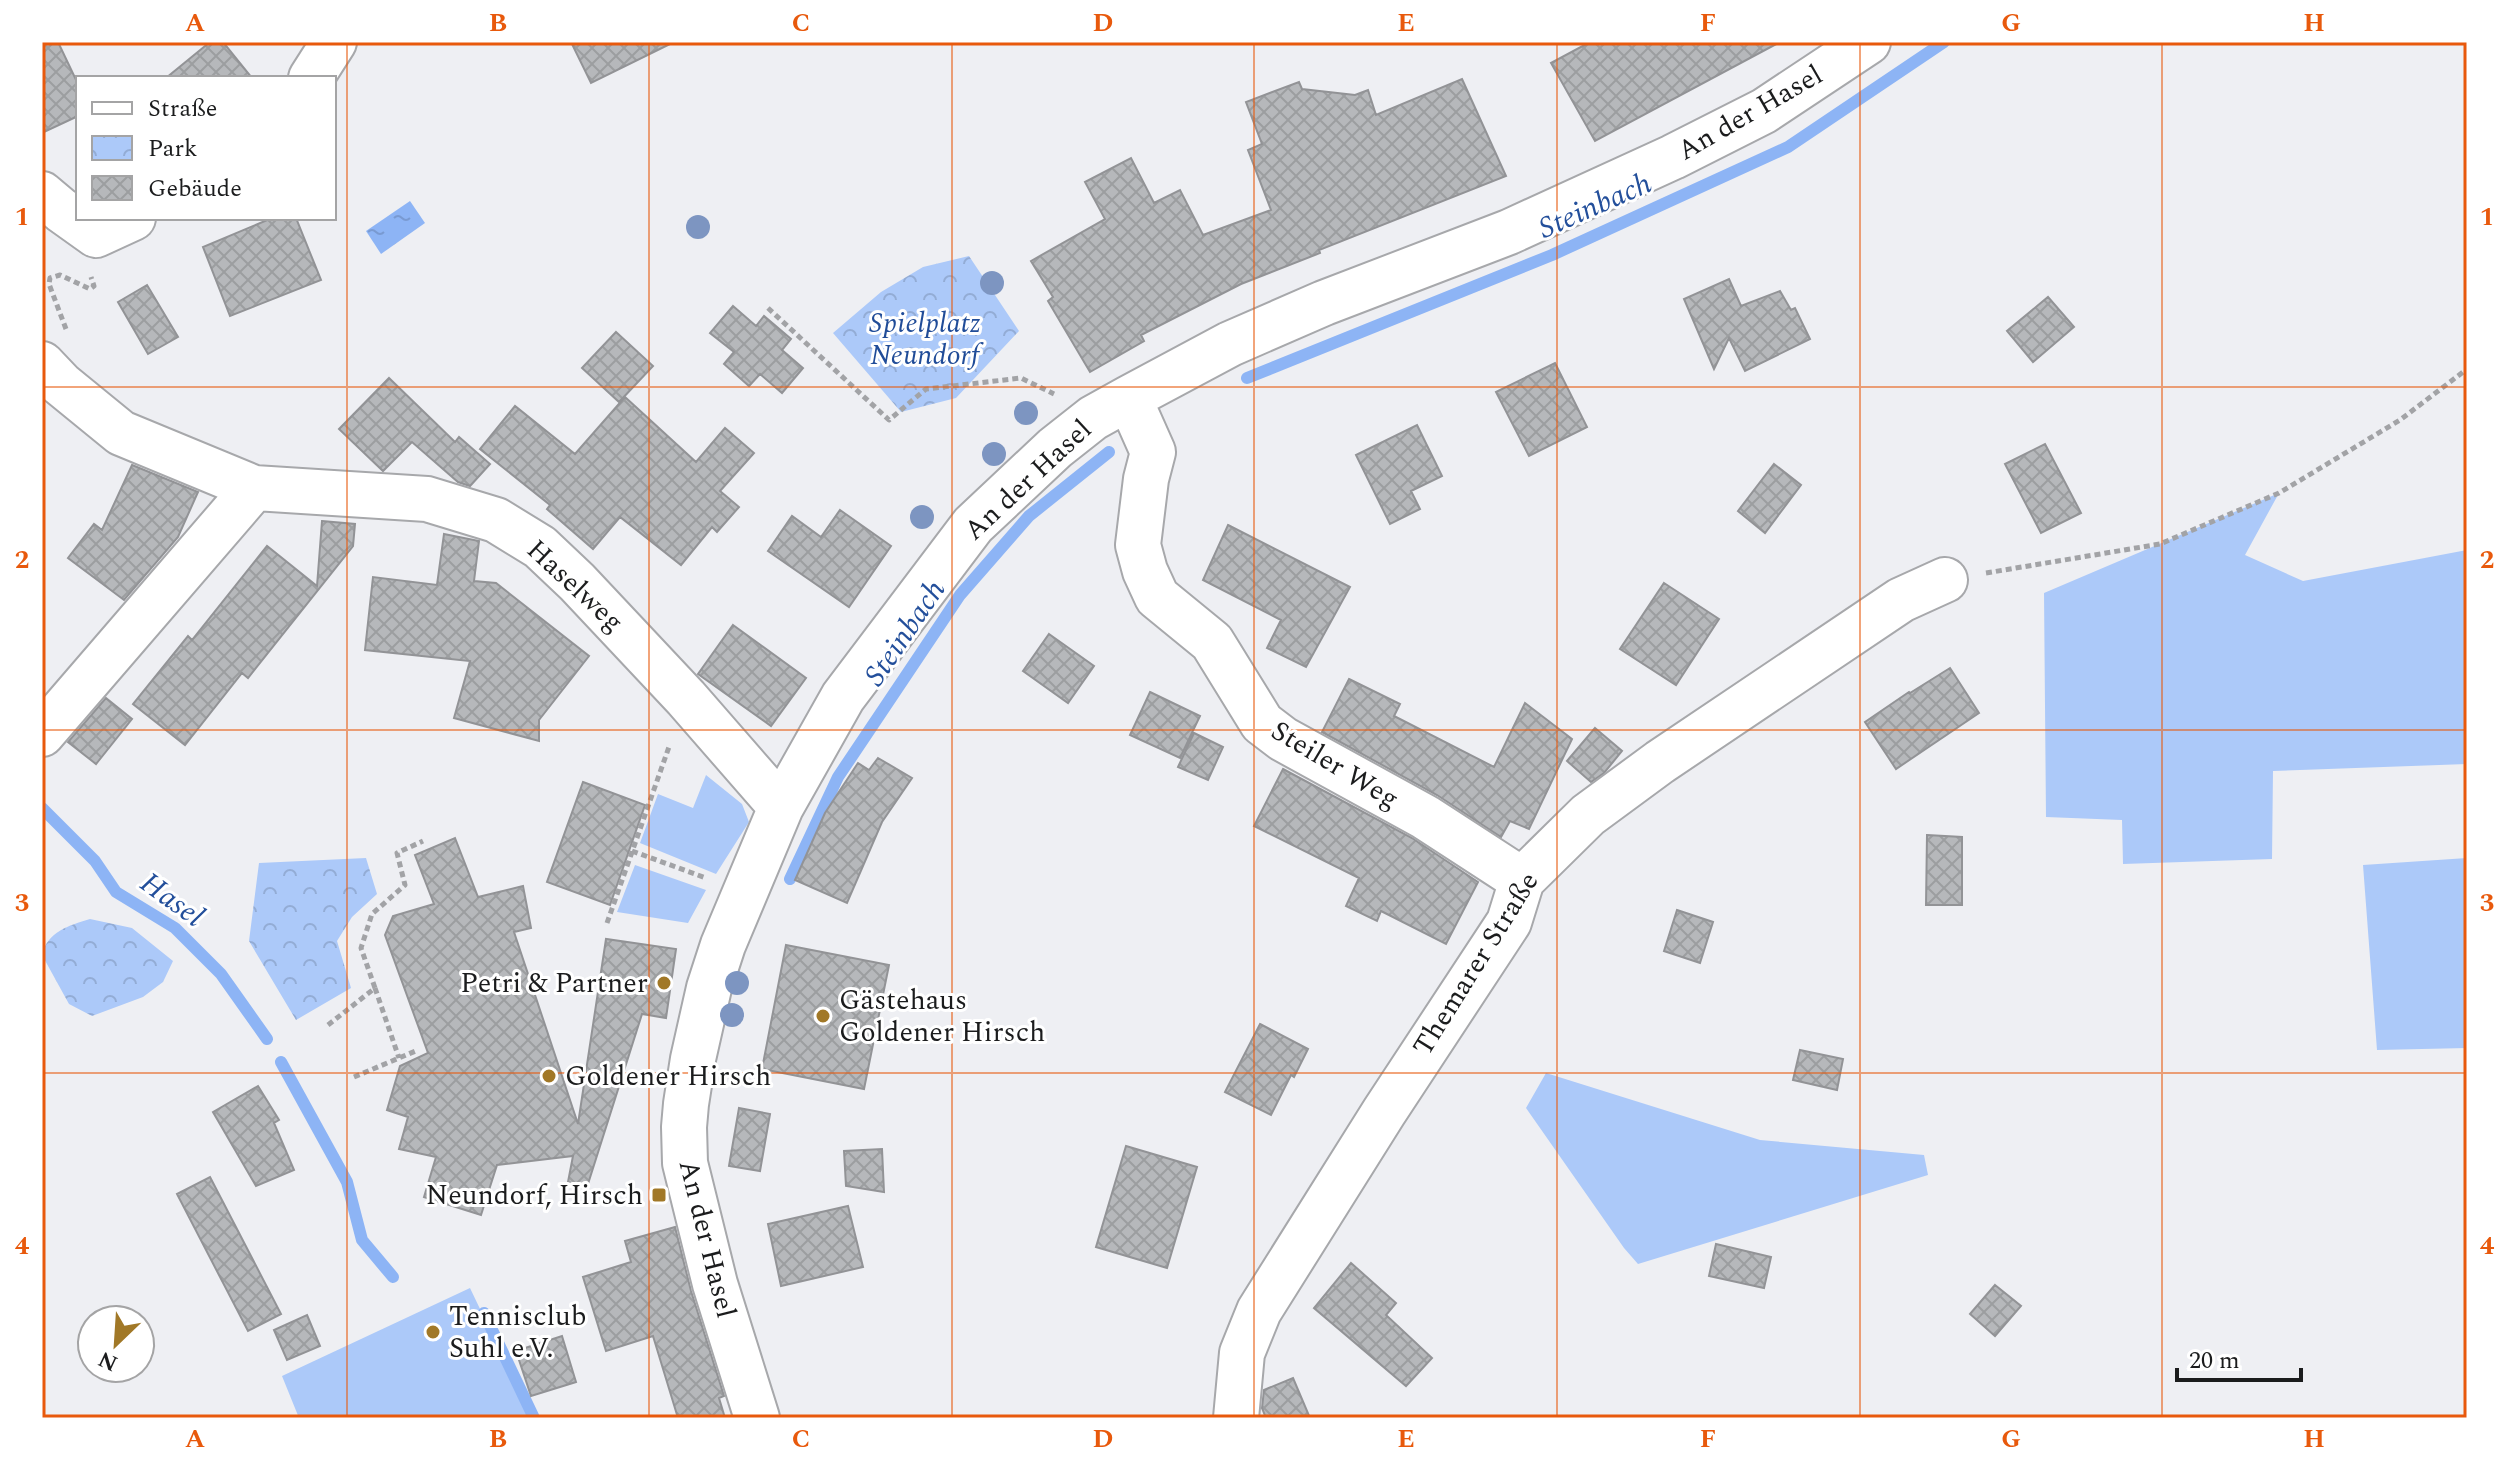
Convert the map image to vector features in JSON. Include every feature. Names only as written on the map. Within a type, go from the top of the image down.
[{"type":"street","points":[[312,76],[334,42]]},
{"type":"street","name":"An der Hasel","points":[[757,1418],[699,1225],[685,1163],[684,1127],[693,1059],[709,988],[723,945],[781,807],[843,697],[973,525],[1055,448],[1093,418],[1129,398],[1270,326],[1509,232],[1673,157],[1764,111],[1868,42]]},
{"type":"street","points":[[42,194],[61,210],[76,215]]},
{"type":"street","points":[[92,220],[114,227]]},
{"type":"street","name":"Haselweg","points":[[55,351],[61,384],[121,433],[254,488],[427,499],[496,520],[529,540],[577,582],[686,698],[781,807]]},
{"type":"street","name":"Steiler Weg","points":[[1129,398],[1153,452],[1146,479],[1138,545],[1157,597],[1212,642],[1262,723],[1283,739],[1425,817],[1522,880]]},
{"type":"street","points":[[42,734],[254,488]]},
{"type":"street","name":"Themarer Straße","points":[[1236,1418],[1242,1353],[1259,1311],[1384,1112],[1509,922],[1522,880],[1588,815],[1660,762],[1901,600],[1945,580]]},
{"type":"path","points":[[55,351],[64,322],[49,284],[50,278],[60,275],[93,288],[94,281],[79,257],[114,227]]},
{"type":"path","points":[[768,308],[889,420],[926,389],[1021,378]]},
{"type":"path","points":[[1945,580],[2160,544],[2279,493],[2400,420],[2467,369]]},
{"type":"path","points":[[607,923],[656,782]]},
{"type":"path","points":[[399,1058],[361,948],[372,914],[405,885],[397,853],[423,841]]},
{"type":"path","points":[[632,851],[746,893]]},
{"type":"path","points":[[328,1025],[375,988]]},
{"type":"path","points":[[354,1077],[418,1050]]},
{"type":"green space","name":"Spielplatz Neundorf","points":[[969,256],[1019,331],[956,398],[901,412],[833,333],[881,292],[923,267]]},
{"type":"green space","points":[[2279,493],[2245,555],[2303,581],[2467,550],[2467,764],[2273,771],[2272,859],[2123,864],[2122,820],[2046,817],[2044,593]]},
{"type":"green space","points":[[706,775],[742,804],[749,822],[716,874],[640,843],[658,794],[693,808]]},
{"type":"green space","points":[[366,858],[377,894],[352,917],[337,941],[351,988],[296,1020],[249,941],[259,863]]},
{"type":"green space","points":[[2467,858],[2467,1048],[2377,1050],[2363,865]]},
{"type":"green space","points":[[635,865],[706,890],[688,923],[617,912]]},
{"type":"green space","points":[[90,919],[132,928],[173,961],[163,982],[143,997],[92,1016],[69,1004],[42,955],[54,935]]},
{"type":"green space","points":[[1546,1073],[1760,1140],[1924,1155],[1928,1175],[1638,1264],[1526,1108]]},
{"type":"green space","name":"Tennisclub Suhl e.V.","points":[[470,1288],[532,1418],[299,1418],[282,1376]]},
{"type":"water","points":[[410,201],[425,223],[381,254],[366,231]]},
{"type":"building","points":[[42,42],[58,42],[76,80],[76,117],[42,133]]},
{"type":"building","points":[[210,42],[223,42],[250,76],[168,76]]},
{"type":"building","points":[[571,42],[674,42],[591,83]]},
{"type":"building","points":[[1590,42],[1780,42],[1595,141],[1551,63]]},
{"type":"building","points":[[1462,79],[1506,176],[1241,284],[1141,335],[1144,341],[1090,372],[1048,301],[1053,297],[1031,261],[1105,219],[1085,182],[1131,158],[1154,203],[1180,190],[1203,235],[1271,210],[1248,150],[1262,144],[1246,102],[1299,82],[1302,89],[1355,95],[1368,90],[1376,115]]},
{"type":"building","points":[[267,220],[297,220],[321,280],[230,316],[203,247]]},
{"type":"building","points":[[1729,279],[1741,306],[1780,291],[1791,310],[1795,308],[1810,339],[1745,371],[1729,338],[1714,369],[1684,299]]},
{"type":"building","points":[[147,285],[178,337],[148,354],[118,302]]},
{"type":"building","points":[[2048,297],[2074,327],[2033,362],[2007,331]]},
{"type":"building","points":[[733,306],[756,326],[764,316],[791,339],[782,350],[803,368],[782,393],[760,374],[749,386],[724,364],[734,352],[710,333]]},
{"type":"building","points":[[616,332],[653,366],[619,402],[582,368]]},
{"type":"building","points":[[1555,363],[1587,427],[1529,456],[1496,392]]},
{"type":"building","points":[[389,378],[455,442],[459,437],[490,464],[470,486],[458,482],[412,442],[383,471],[339,429]]},
{"type":"building","points":[[625,397],[696,462],[725,428],[754,453],[720,491],[739,507],[717,532],[712,527],[681,565],[620,517],[593,549],[547,509],[550,505],[480,449],[515,406],[575,454]]},
{"type":"building","points":[[1417,425],[1442,476],[1411,491],[1420,509],[1390,524],[1356,455]]},
{"type":"building","points":[[2045,444],[2081,513],[2041,533],[2005,464]]},
{"type":"building","points":[[1774,464],[1801,485],[1765,533],[1738,511]]},
{"type":"building","points":[[132,465],[198,492],[178,537],[124,600],[68,558],[94,524],[102,530]]},
{"type":"building","points":[[840,510],[891,546],[849,607],[768,551],[792,516],[821,537]]},
{"type":"building","points":[[322,521],[355,524],[353,546],[248,678],[242,673],[185,745],[133,704],[188,636],[192,640],[267,546],[317,586]]},
{"type":"building","points":[[1228,525],[1350,587],[1306,667],[1267,648],[1281,620],[1203,580]]},
{"type":"building","points":[[444,534],[479,541],[474,581],[496,583],[589,656],[539,720],[539,741],[454,718],[470,661],[365,650],[373,577],[437,585]]},
{"type":"building","points":[[1664,583],[1719,619],[1676,685],[1620,649]]},
{"type":"building","points":[[733,625],[806,678],[771,726],[698,674]]},
{"type":"building","points":[[1049,634],[1094,666],[1068,703],[1023,671]]},
{"type":"building","points":[[1950,668],[1979,713],[1896,769],[1865,722]]},
{"type":"building","points":[[1349,679],[1400,704],[1394,716],[1494,767],[1525,703],[1572,739],[1529,829],[1510,821],[1501,837],[1437,795],[1322,732]]},
{"type":"building","points":[[1150,692],[1200,716],[1180,758],[1130,735]]},
{"type":"building","points":[[106,698],[132,719],[96,764],[68,742]]},
{"type":"building","points":[[1595,728],[1622,751],[1604,773],[1591,782],[1567,761]]},
{"type":"building","points":[[1194,733],[1223,747],[1208,780],[1178,767]]},
{"type":"building","points":[[878,758],[912,778],[882,822],[847,903],[795,880],[825,813],[858,763],[869,770]]},
{"type":"building","points":[[1283,769],[1412,838],[1478,882],[1446,944],[1381,911],[1377,921],[1346,906],[1359,878],[1254,826]]},
{"type":"building","points":[[583,782],[645,805],[610,905],[547,882]]},
{"type":"building","points":[[1927,835],[1962,837],[1962,905],[1926,905]]},
{"type":"building","points":[[455,838],[478,897],[523,886],[531,928],[514,932],[578,1124],[606,939],[676,949],[666,1018],[642,1014],[587,1187],[568,1182],[573,1156],[497,1165],[481,1215],[424,1197],[436,1157],[399,1149],[408,1117],[387,1110],[400,1066],[428,1053],[385,935],[393,916],[434,904],[415,855]]},
{"type":"building","points":[[1677,910],[1713,922],[1700,963],[1664,951]]},
{"type":"building","name":"Gästehaus Goldener Hirsch","points":[[786,945],[889,965],[864,1089],[762,1069]]},
{"type":"building","points":[[1260,1024],[1308,1049],[1271,1115],[1225,1092]]},
{"type":"building","points":[[1800,1050],[1843,1059],[1837,1090],[1793,1080]]},
{"type":"building","points":[[258,1086],[279,1120],[274,1123],[294,1170],[256,1186],[213,1112]]},
{"type":"building","points":[[739,1108],[770,1114],[760,1171],[729,1166]]},
{"type":"building","points":[[1126,1146],[1197,1167],[1167,1268],[1096,1247]]},
{"type":"building","points":[[882,1149],[884,1192],[846,1186],[844,1151]]},
{"type":"building","points":[[210,1177],[281,1314],[248,1331],[177,1194]]},
{"type":"building","points":[[848,1206],[863,1267],[781,1286],[768,1224]]},
{"type":"building","points":[[675,1227],[691,1291],[724,1396],[719,1398],[725,1418],[678,1418],[653,1336],[606,1351],[583,1277],[631,1262],[625,1241]]},
{"type":"building","points":[[1716,1244],[1771,1257],[1764,1288],[1709,1276]]},
{"type":"building","points":[[1351,1263],[1396,1303],[1386,1315],[1432,1358],[1406,1386],[1314,1308]]},
{"type":"building","points":[[1995,1285],[2021,1306],[1995,1336],[1970,1314]]},
{"type":"building","points":[[307,1315],[320,1346],[287,1360],[274,1330]]},
{"type":"building","points":[[562,1336],[576,1382],[531,1396],[516,1351]]},
{"type":"building","points":[[1293,1378],[1310,1418],[1266,1418],[1262,1408],[1264,1390]]},
{"type":"waterway","name":"Steinbach","points":[[1247,378],[1552,255],[1788,147],[1944,42]]},
{"type":"waterway","name":"Steinbach","points":[[790,879],[838,777],[960,595],[1029,516],[1109,452]]},
{"type":"waterway","name":"Hasel","points":[[42,808],[95,861],[116,892],[175,928],[221,974],[267,1039]]},
{"type":"waterway","name":"Hasel","points":[[281,1062],[347,1182],[362,1240],[393,1277]]},
{"type":"waterway","name":"Hasel","points":[[484,1313],[534,1418]]},
{"type":"place","name":"Petri & Partner","points":[[664,983]]},
{"type":"place","name":"Gästehaus Goldener Hirsch","points":[[823,1016]]},
{"type":"place","name":"Goldener Hirsch","points":[[549,1076]]},
{"type":"place","name":"Neundorf, Hirsch","points":[[659,1195]]},
{"type":"place","name":"Tennisclub Suhl e.V.","points":[[433,1332]]}]
